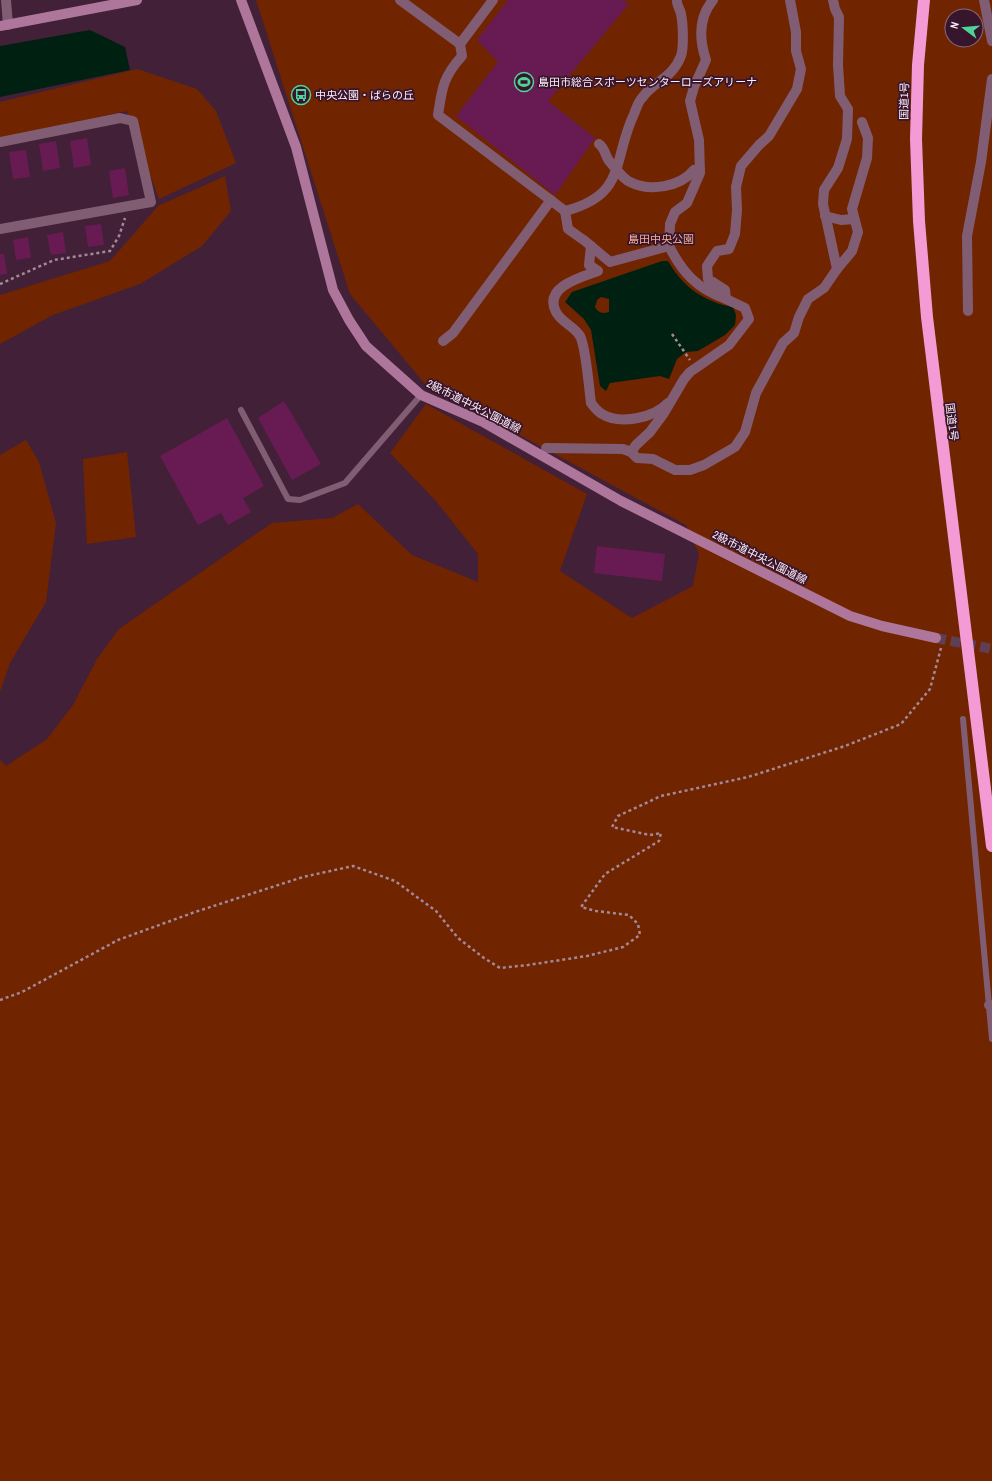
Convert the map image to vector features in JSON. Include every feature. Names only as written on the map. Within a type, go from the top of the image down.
[{"type":"highway","name":"国道1号","points":[[924,0],[918,65],[916,139],[919,221],[927,317],[992,846]]},
{"type":"street","points":[[6,0],[4,25],[136,0]]},
{"type":"street","name":"2級市道中央公園道線","points":[[241,0],[296,147],[333,290],[349,320],[366,346],[421,395],[483,422],[622,500],[850,616],[882,626],[936,638]]},
{"type":"street","points":[[400,0],[460,44],[462,56],[448,71],[442,90],[438,115],[565,210],[568,229],[610,262]]},
{"type":"street","points":[[460,44],[493,0]]},
{"type":"street","points":[[565,210],[594,201],[609,187],[617,170],[624,135],[642,98],[670,75],[681,55],[683,33],[681,14],[676,0]]},
{"type":"street","points":[[631,452],[650,432],[690,372],[729,345],[749,319],[745,308],[713,295],[690,278],[678,265],[669,246],[670,224],[675,212],[687,203],[697,182],[700,169],[700,140],[690,101],[694,87],[706,60],[702,47],[700,24],[708,6],[713,0]]},
{"type":"street","points":[[726,299],[725,290],[708,279],[707,266],[717,251],[729,249],[735,234],[737,210],[736,187],[741,166],[758,145],[769,136],[797,90],[800,69],[796,50],[796,32],[790,0]]},
{"type":"street","points":[[833,0],[839,17],[838,65],[840,96],[848,109],[847,139],[838,168],[824,190],[823,204],[837,268]]},
{"type":"street","points":[[984,0],[992,41]]},
{"type":"street","points":[[968,311],[967,236],[981,162],[992,79]]},
{"type":"street","points":[[0,142],[120,118],[133,121],[151,202],[0,229]]},
{"type":"street","points":[[546,448],[623,449],[631,452],[637,458],[653,459],[674,470],[690,470],[704,465],[735,447],[745,432],[756,393],[783,343],[794,332],[808,298],[824,288],[837,268],[852,251],[858,232],[852,209],[867,158],[868,138],[862,122]]},
{"type":"street","points":[[599,144],[603,147],[608,160],[629,182],[649,186],[674,183],[687,178],[694,170],[700,169]]},
{"type":"street","points":[[443,340],[452,333],[551,200]]},
{"type":"street","points":[[825,216],[840,220],[854,219]]},
{"type":"street","points":[[591,246],[589,264],[598,271]]},
{"type":"street","points":[[669,246],[610,262],[598,271],[577,278],[559,288],[554,300],[556,313],[580,336],[586,362],[591,403],[603,414],[622,420],[646,415],[664,408],[673,397]]},
{"type":"lane","points":[[241,410],[288,499],[300,500],[345,483],[421,395]]},
{"type":"lane","points":[[962,719],[991,1005],[992,1039]]},
{"type":"path","points":[[0,284],[54,260],[110,251],[120,236],[129,206]]},
{"type":"path","points":[[672,334],[692,363]]},
{"type":"path","points":[[0,1000],[22,992],[118,940],[195,912],[303,877],[353,866],[394,881],[436,911],[458,938],[500,968],[587,956],[623,947],[640,935],[638,924],[629,915],[596,911],[581,907],[605,874],[659,841],[661,834],[650,834],[612,827],[618,816],[660,796],[748,777],[845,746],[901,724],[930,689],[942,648]]},
{"type":"green space","name":"島田中央公園","points":[[256,0],[992,0],[992,1481],[0,1481],[0,760],[6,766],[47,739],[73,705],[97,659],[119,629],[272,523],[332,518],[358,504],[412,555],[478,582],[478,554],[435,500],[390,453],[426,404],[587,494],[560,571],[632,618],[693,586],[699,554],[686,525],[425,384],[350,294]]},
{"type":"green space","points":[[137,69],[197,89],[216,111],[236,163],[159,199],[127,111],[0,138],[0,102]]},
{"type":"green space","points":[[225,176],[231,211],[202,246],[140,284],[53,315],[0,344],[0,295],[110,261],[158,206]]},
{"type":"green space","points":[[26,440],[39,462],[56,523],[46,602],[10,663],[0,692],[0,455]]},
{"type":"green space","points":[[127,452],[136,537],[87,544],[83,459]]},
{"type":"shaded area","points":[[90,30],[125,47],[130,70],[0,97],[0,46]]},
{"type":"shaded area","points":[[662,261],[668,261],[680,278],[695,292],[722,305],[733,307],[736,315],[735,325],[725,335],[698,351],[686,352],[677,359],[669,379],[660,376],[610,383],[606,391],[600,386],[591,330],[584,319],[565,302],[572,292]],"holes":[[[601,297],[609,299],[609,312],[604,313],[598,311],[595,307],[597,300]]]},
{"type":"building","name":"島田市総合スポーツセンターローズアリーナ","points":[[508,0],[623,0],[629,4],[548,101],[595,138],[555,195],[456,116],[498,62],[477,40]]},
{"type":"building","points":[[87,138],[91,165],[74,168],[70,141]]},
{"type":"building","points":[[56,141],[60,168],[43,171],[39,144]]},
{"type":"building","points":[[26,150],[30,177],[13,179],[9,152]]},
{"type":"building","points":[[125,168],[129,195],[113,198],[109,171]]},
{"type":"building","points":[[101,224],[104,245],[88,247],[85,226]]},
{"type":"building","points":[[63,232],[66,253],[51,255],[47,235]]},
{"type":"building","points":[[28,237],[31,258],[16,260],[13,240]]},
{"type":"building","points":[[0,254],[4,254],[7,274],[0,275]]},
{"type":"building","points":[[284,401],[321,464],[292,480],[258,418]]},
{"type":"building","points":[[227,418],[264,486],[243,498],[251,512],[228,525],[221,513],[198,525],[160,456]]},
{"type":"building","points":[[597,546],[665,554],[662,581],[594,573]]},
{"type":"tunnel","points":[[936,638],[992,649]]},
{"type":"place","name":"島田市総合スポーツセンターローズアリーナ","points":[[524,82]]},
{"type":"place","name":"中央公園・ばらの丘","points":[[301,95]]}]
